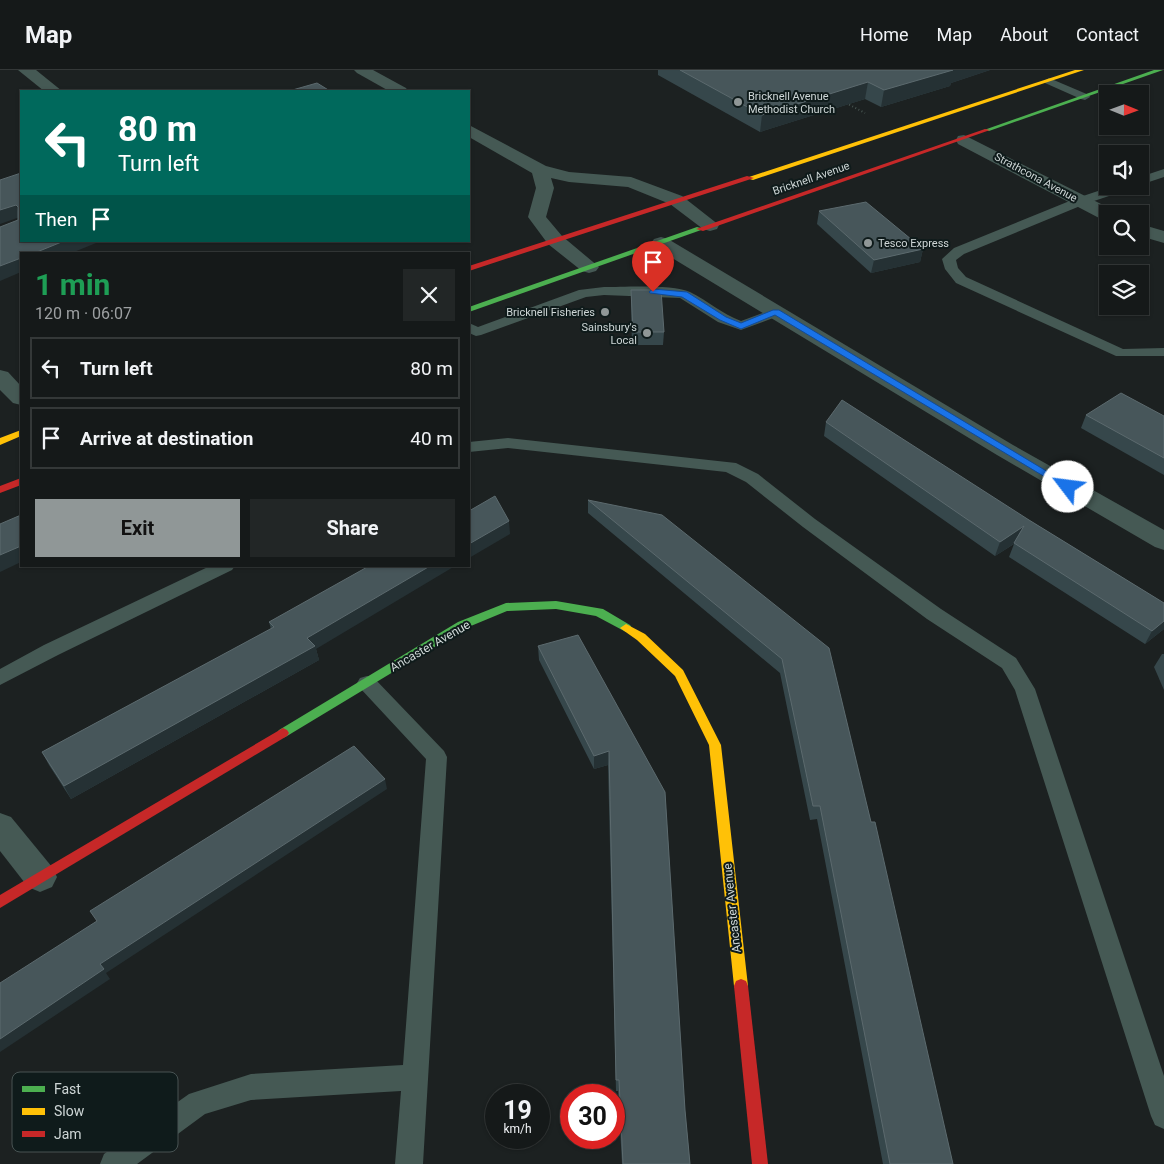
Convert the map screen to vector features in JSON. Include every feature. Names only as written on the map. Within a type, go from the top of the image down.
[{"type":"street","points":[[26,70],[53,90]]},
{"type":"street","points":[[362,70],[398,90]]},
{"type":"street","name":"Bricknell Avenue","points":[[470,269],[676,200],[1081,70]]},
{"type":"street","name":"Bricknell Avenue","points":[[470,310],[589,267],[964,140],[1160,70]]},
{"type":"street","points":[[470,131],[540,170],[569,177],[631,182],[676,200],[710,226]]},
{"type":"street","name":"Strathcona Avenue","points":[[964,140],[1099,210]]},
{"type":"street","points":[[540,170],[545,188],[538,217],[555,240],[589,267]]},
{"type":"street","points":[[1149,233],[1164,237]]},
{"type":"street","points":[[661,243],[1004,450],[1164,541]]},
{"type":"street","points":[[0,377],[20,397]]},
{"type":"street","points":[[0,442],[20,433]]},
{"type":"street","points":[[0,490],[20,482]]},
{"type":"street","name":"Ancaster Avenue","points":[[0,902],[462,625],[506,607],[556,604],[599,612],[641,637],[679,673],[715,745],[760,1164]]},
{"type":"street","points":[[0,827],[40,877]]},
{"type":"lane","points":[[1049,81],[1085,97]]},
{"type":"lane","points":[[1149,179],[1164,173]]},
{"type":"lane","points":[[1100,195],[959,251],[949,259],[952,269],[961,280],[1121,353],[1164,352]]},
{"type":"lane","points":[[470,328],[476,332],[584,293],[604,291],[684,294],[723,319],[741,326],[776,312]]},
{"type":"lane","points":[[470,447],[508,443],[730,467],[752,478],[809,523],[934,614],[1009,663],[1025,689],[1164,1116]]},
{"type":"lane","points":[[0,678],[51,650],[224,567]]},
{"type":"lane","points":[[367,683],[437,757],[409,1164]]},
{"type":"lane","points":[[178,1118],[198,1103],[251,1087],[414,1077]]},
{"type":"lane","points":[[114,1164],[131,1152]]},
{"type":"path","points":[[844,102],[896,130]]},
{"type":"building","points":[[680,70],[953,70],[884,90],[868,82],[762,115]]},
{"type":"building","points":[[317,83],[328,90],[292,90]]},
{"type":"building","points":[[20,173],[20,242],[62,242],[37,252],[20,252],[20,258],[0,266],[0,227],[18,220],[18,207],[16,205],[0,210],[0,180]]},
{"type":"building","points":[[866,202],[923,249],[874,260],[819,211]]},
{"type":"building","points":[[631,290],[661,290],[664,332],[633,332]]},
{"type":"building","points":[[1121,393],[1164,416],[1164,458],[1086,415]]},
{"type":"building","points":[[842,400],[1029,520],[1164,603],[1164,621],[1152,631],[1014,543],[1024,526],[1000,542],[826,422]]},
{"type":"building","points":[[495,496],[509,521],[470,543],[470,510]]},
{"type":"building","points":[[588,500],[662,515],[829,648],[871,822],[875,822],[953,1164],[890,1164],[820,806],[813,806],[782,659]]},
{"type":"building","points":[[20,515],[20,546],[0,555],[0,524]]},
{"type":"building","points":[[367,567],[428,567],[307,638],[315,646],[64,786],[42,752],[274,627],[269,622]]},
{"type":"building","points":[[578,635],[665,792],[690,1164],[623,1164],[622,1149],[625,1149],[625,1084],[619,1084],[619,1080],[616,1080],[609,751],[594,756],[538,646]]},
{"type":"building","points":[[354,746],[385,779],[100,964],[104,969],[0,1039],[0,983],[97,921],[90,911]]},
{"type":"traffic: fast","points":[[987,130],[1160,70]]},
{"type":"traffic: fast","points":[[470,310],[700,229]]},
{"type":"traffic: fast","points":[[283,733],[462,625],[506,607],[556,605],[599,612],[626,628]]},
{"type":"traffic: slow","points":[[750,178],[1081,70]]},
{"type":"traffic: slow","points":[[0,442],[20,433]]},
{"type":"traffic: slow","points":[[626,628],[641,637],[679,673],[715,745],[741,986]]},
{"type":"traffic: jam","points":[[700,229],[987,130]]},
{"type":"traffic: jam","points":[[470,269],[750,178]]},
{"type":"traffic: jam","points":[[0,490],[20,481]]},
{"type":"traffic: jam","points":[[0,902],[283,733]]},
{"type":"traffic: jam","points":[[741,986],[760,1164]]},
{"type":"place","name":"Bricknell Avenue Methodist Church","points":[[738,102]]},
{"type":"place","name":"Tesco Express","points":[[868,243]]},
{"type":"place","name":"Bricknell Fisheries","points":[[605,312]]},
{"type":"place","name":"Sainsbury's Local","points":[[647,333]]},
{"type":"route","points":[[653,292],[684,294],[723,319],[741,326],[776,312],[1068,487]]}]
